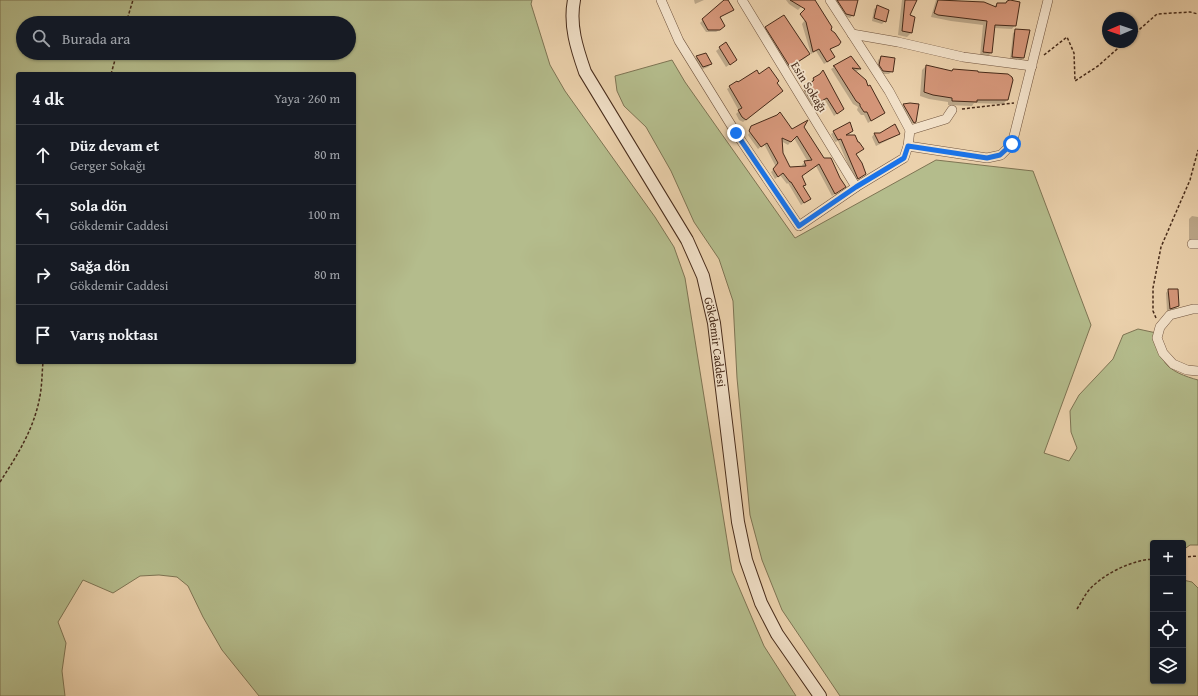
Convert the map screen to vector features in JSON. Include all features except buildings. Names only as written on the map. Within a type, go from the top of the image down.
[{"type":"main road","name":"Gökdemir Caddesi","points":[[574,0],[573,24],[576,47],[585,72],[687,240],[703,276],[714,323],[738,522],[746,560],[761,603],[777,634],[820,696]]},
{"type":"street","points":[[661,0],[679,41],[736,133],[799,226],[856,187],[904,158],[908,146],[910,130],[889,91],[830,0]]},
{"type":"street","name":"Esin Sokağı","points":[[742,0],[856,187]]},
{"type":"street","points":[[908,146],[987,158],[1000,155],[1012,144],[1048,0]]},
{"type":"street","points":[[852,34],[898,42],[963,57],[1032,66]]},
{"type":"street","points":[[910,130],[946,119],[952,110]]},
{"type":"street","points":[[1198,309],[1170,315],[1160,327],[1157,338],[1163,353],[1173,364],[1187,370],[1198,371]]},
{"type":"path","points":[[128,16],[133,0]]},
{"type":"path","points":[[1138,31],[1157,14],[1190,12],[1198,14]]},
{"type":"path","points":[[1032,66],[1067,37],[1074,53],[1075,81],[1098,66],[1118,48]]},
{"type":"path","points":[[112,72],[115,60]]},
{"type":"path","points":[[952,110],[1022,102]]},
{"type":"path","points":[[1160,327],[1153,310],[1153,288],[1161,246],[1190,180],[1198,150]]},
{"type":"path","points":[[0,482],[21,450],[33,424],[40,396],[43,364]]},
{"type":"path","points":[[1186,557],[1198,556]]},
{"type":"path","points":[[1077,609],[1089,590],[1113,571],[1144,559],[1150,559]]},
{"type":"green space","points":[[0,0],[532,0],[531,4],[550,65],[565,91],[655,217],[674,247],[685,278],[732,571],[764,646],[796,696],[259,696],[222,650],[203,617],[188,586],[177,577],[159,575],[140,576],[113,593],[83,580],[58,622],[66,643],[62,671],[65,696],[0,696]]},
{"type":"green space","points":[[672,60],[685,82],[795,238],[936,160],[1033,171],[1091,325],[1044,453],[1069,461],[1077,448],[1071,432],[1070,411],[1079,395],[1113,359],[1123,335],[1138,329],[1161,334],[1162,357],[1165,363],[1178,373],[1198,380],[1198,545],[1190,545],[1186,548],[1186,540],[1150,540],[1150,684],[1186,684],[1186,581],[1192,582],[1198,588],[1198,696],[840,696],[782,610],[762,560],[750,515],[737,378],[733,301],[719,259],[694,222],[671,171],[646,127],[624,106],[617,91],[615,76]]},
{"type":"route","points":[[736,133],[799,226],[856,187],[904,158],[908,146],[987,158],[1000,155],[1012,144]]}]
